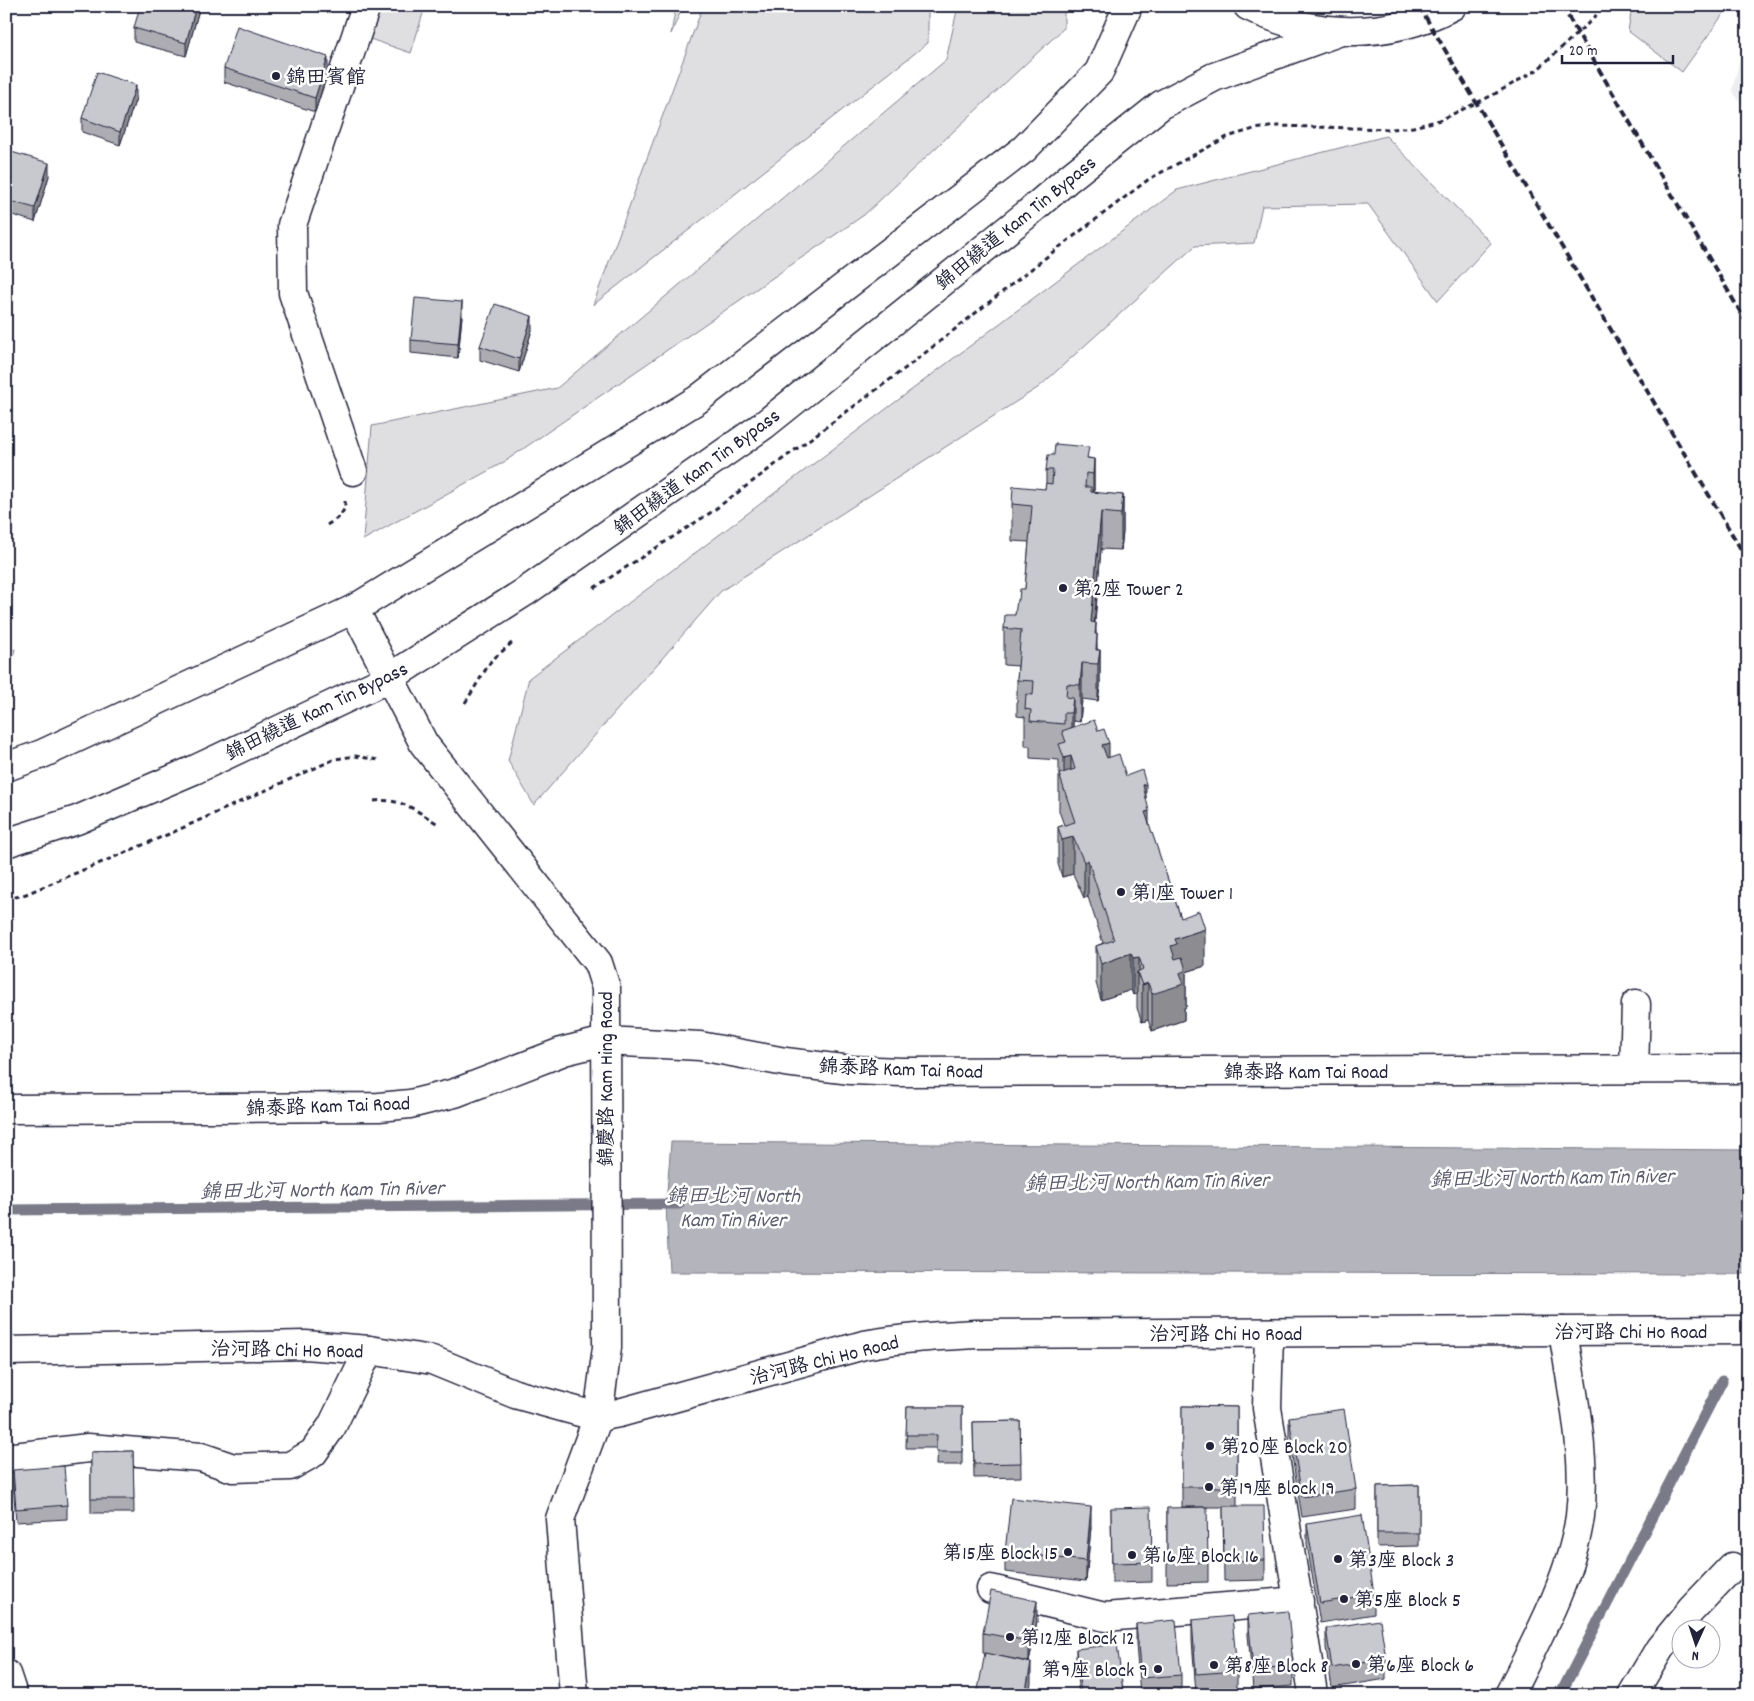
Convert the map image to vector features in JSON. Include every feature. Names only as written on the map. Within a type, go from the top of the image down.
[{"type":"street","points":[[353,471],[293,293],[292,225],[366,6]]},
{"type":"street","points":[[6,767],[42,754],[354,609],[698,400],[1024,149],[1099,72],[1128,6]]},
{"type":"street","points":[[1248,6],[1270,18],[1294,25],[1341,31],[1367,31],[1392,28],[1434,16],[1452,6]]},
{"type":"street","name":"錦田繞道 Kam Tin Bypass","points":[[6,843],[77,820],[194,770],[389,678],[525,592],[764,424],[1161,105],[1214,77],[1341,31]]},
{"type":"street","name":"錦慶路 Kam Hing Road","points":[[354,609],[424,744],[598,963],[606,988],[607,1348],[598,1417],[560,1519],[574,1695]]},
{"type":"street","points":[[1634,1069],[1636,1004]]},
{"type":"street","name":"錦泰路 Kam Tai Road","points":[[6,1109],[379,1107],[402,1105],[455,1093],[564,1051],[606,1041],[700,1046],[785,1062],[851,1070],[901,1072],[1748,1069]]},
{"type":"street","name":"治河路 Chi Ho Road","points":[[6,1351],[305,1345],[369,1350],[432,1360],[515,1394],[598,1417],[619,1413],[864,1345],[896,1339],[976,1334],[1748,1330]]},
{"type":"street","points":[[1509,1695],[1555,1598],[1568,1562],[1580,1517],[1579,1440],[1564,1331]]},
{"type":"street","points":[[1268,1333],[1268,1408],[1312,1687]]},
{"type":"street","points":[[6,1458],[88,1448],[201,1457],[233,1468],[290,1466],[312,1453],[332,1426],[369,1350]]},
{"type":"street","points":[[1632,1695],[1660,1648],[1691,1610],[1732,1567]]},
{"type":"street","points":[[991,1589],[1105,1618],[1299,1601]]},
{"type":"street","points":[[6,1674],[13,1695]]},
{"type":"path","points":[[587,592],[710,513],[911,364],[1149,179],[1227,137],[1254,129],[1277,126],[1392,129],[1413,127],[1440,120],[1491,96],[1537,70],[1595,17],[1601,6]]},
{"type":"path","points":[[327,525],[342,514],[346,505],[344,498]]},
{"type":"path","points":[[465,703],[491,661],[521,635]]},
{"type":"path","points":[[6,900],[26,894],[169,834],[335,759],[355,756],[379,760]]},
{"type":"path","points":[[374,801],[387,800],[404,803],[438,824]]},
{"type":"path","points":[[1748,1517],[1748,1523]]},
{"type":"shaded area","points":[[378,6],[414,6],[424,10],[411,53],[367,38]]},
{"type":"shaded area","points":[[676,6],[683,6],[671,34]]},
{"type":"shaded area","points":[[703,6],[928,6],[928,43],[593,305]]},
{"type":"shaded area","points":[[958,6],[1064,6],[1064,28],[864,215],[504,462],[363,540],[372,426],[557,388],[946,60]]},
{"type":"shaded area","points":[[1632,6],[1729,6],[1682,72],[1628,31]]},
{"type":"shaded area","points":[[1748,24],[1748,113],[1732,91]]},
{"type":"shaded area","points":[[1386,136],[1491,243],[1438,301],[1368,204],[1262,206],[1254,243],[1195,246],[1039,387],[721,591],[534,805],[508,761],[529,678],[1177,190]]},
{"type":"shaded area","points":[[15,649],[6,687],[6,652]]},
{"type":"water","name":"錦田北河 North Kam Tin River","points":[[671,1142],[1748,1150],[1748,1274],[669,1272],[666,1204]]},
{"type":"building","points":[[140,6],[196,6],[186,43],[134,28]]},
{"type":"building","name":"錦田賓館","points":[[237,26],[328,57],[315,98],[224,68]]},
{"type":"building","points":[[97,72],[136,85],[120,132],[82,118]]},
{"type":"building","points":[[8,151],[49,163],[35,208],[6,200],[6,157]]},
{"type":"building","points":[[415,298],[462,302],[458,344],[411,340]]},
{"type":"building","points":[[495,304],[532,316],[519,359],[480,346]]},
{"type":"building","name":"第2座 Tower 2","points":[[1055,444],[1089,447],[1087,458],[1094,459],[1093,474],[1086,473],[1085,487],[1091,487],[1091,492],[1123,495],[1121,514],[1101,512],[1091,622],[1096,623],[1096,650],[1100,650],[1098,664],[1082,663],[1080,685],[1067,684],[1066,697],[1073,698],[1071,713],[1064,713],[1064,724],[1030,721],[1031,710],[1025,709],[1026,694],[1033,695],[1034,681],[1017,680],[1021,630],[1004,628],[1005,615],[1015,615],[1020,589],[1025,589],[1032,506],[1012,504],[1013,486],[1045,489],[1046,483],[1052,484],[1053,470],[1046,470],[1048,455],[1054,455]]},
{"type":"building","name":"第1座 Tower 1","points":[[1094,720],[1098,731],[1104,729],[1109,743],[1102,745],[1107,758],[1119,754],[1126,776],[1142,770],[1146,784],[1143,785],[1149,811],[1145,812],[1181,918],[1199,911],[1205,929],[1175,939],[1177,944],[1171,946],[1175,959],[1182,957],[1186,970],[1180,973],[1184,984],[1152,994],[1148,983],[1142,985],[1137,972],[1143,969],[1139,957],[1133,958],[1131,953],[1101,964],[1096,946],[1114,940],[1088,860],[1084,862],[1073,837],[1062,840],[1058,827],[1075,822],[1059,774],[1075,769],[1071,756],[1064,758],[1059,744],[1066,742],[1062,731]]},
{"type":"building","points":[[1182,1406],[1237,1407],[1237,1487],[1182,1487]]},
{"type":"building","points":[[907,1407],[962,1407],[962,1452],[936,1452],[937,1435],[906,1435]]},
{"type":"building","points":[[1344,1409],[1356,1489],[1302,1497],[1289,1417]]},
{"type":"building","points":[[1020,1421],[1021,1463],[974,1464],[973,1422]]},
{"type":"building","points":[[133,1451],[134,1499],[91,1499],[91,1452]]},
{"type":"building","points":[[64,1466],[67,1505],[16,1509],[13,1470]]},
{"type":"building","points":[[1419,1485],[1419,1533],[1377,1533],[1377,1486]]},
{"type":"building","points":[[1011,1498],[1091,1507],[1086,1561],[1005,1552]]},
{"type":"building","points":[[1223,1506],[1264,1506],[1265,1560],[1224,1561]]},
{"type":"building","name":"第16座 Block 16","points":[[1151,1507],[1152,1562],[1112,1563],[1111,1508]]},
{"type":"building","points":[[1207,1507],[1208,1562],[1167,1563],[1167,1508]]},
{"type":"building","points":[[1362,1515],[1374,1594],[1320,1603],[1307,1524]]},
{"type":"building","points":[[991,1591],[1037,1601],[1029,1641],[983,1633]]},
{"type":"building","points":[[1288,1611],[1293,1666],[1253,1669],[1248,1615]]},
{"type":"building","name":"第8座 Block 8","points":[[1232,1616],[1237,1671],[1196,1674],[1192,1620]]},
{"type":"building","name":"第9座 Block 9","points":[[1176,1620],[1181,1675],[1141,1678],[1136,1624]]},
{"type":"building","points":[[1380,1620],[1386,1659],[1332,1668],[1326,1628]]},
{"type":"building","points":[[1117,1644],[1123,1691],[1081,1695],[1076,1649]]},
{"type":"building","points":[[985,1653],[1031,1663],[1025,1695],[977,1695]]},
{"type":"waterway","name":"錦田北河 North Kam Tin River","points":[[6,1210],[679,1204]]},
{"type":"waterway","points":[[1560,1695],[1722,1381]]},
{"type":"railway","points":[[1419,6],[1748,561]]},
{"type":"railway","points":[[1562,6],[1748,325]]},
{"type":"place","name":"錦田賓館","points":[[276,76]]},
{"type":"place","name":"第2座 Tower 2","points":[[1063,588]]},
{"type":"place","name":"第1座 Tower 1","points":[[1121,892]]},
{"type":"place","name":"第20座 Block 20","points":[[1210,1446]]},
{"type":"place","name":"第19座 Block 19","points":[[1209,1487]]},
{"type":"place","name":"第15座 Block 15","points":[[1068,1552]]},
{"type":"place","name":"第16座 Block 16","points":[[1132,1555]]},
{"type":"place","name":"第3座 Block 3","points":[[1338,1559]]},
{"type":"place","name":"第5座 Block 5","points":[[1344,1599]]},
{"type":"place","name":"第12座 Block 12","points":[[1010,1637]]},
{"type":"place","name":"第6座 Block 6","points":[[1356,1664]]},
{"type":"place","name":"第8座 Block 8","points":[[1214,1665]]},
{"type":"place","name":"第9座 Block 9","points":[[1158,1669]]}]
